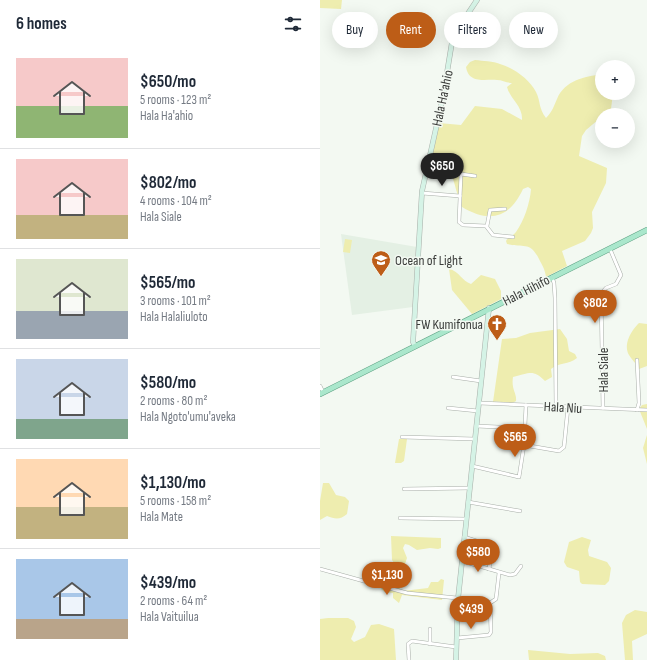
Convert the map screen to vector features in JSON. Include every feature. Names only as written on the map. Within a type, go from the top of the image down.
[{"type":"main road","name":"Hala Hihifo","points":[[322,393],[647,230]]},
{"type":"street","name":"Hala Ha'ahio","points":[[415,346],[413,342],[422,193],[445,90],[453,36],[477,0]]},
{"type":"street","points":[[475,176],[461,174],[459,222],[463,225],[487,226]]},
{"type":"street","points":[[422,193],[460,196]]},
{"type":"street","points":[[505,209],[490,210],[487,226],[493,236],[513,237]]},
{"type":"street","name":"Hala Siale","points":[[603,408],[601,294],[606,288],[616,284],[622,275],[610,248]]},
{"type":"street","points":[[552,277],[555,298],[556,406]]},
{"type":"street","points":[[456,660],[458,599],[489,308]]},
{"type":"street","points":[[637,360],[639,403],[637,410]]},
{"type":"street","points":[[453,377],[481,381]]},
{"type":"street","points":[[320,386],[322,393]]},
{"type":"street","name":"Hala Niu","points":[[479,403],[647,410]]},
{"type":"street","points":[[472,466],[519,477],[524,445],[526,405]]},
{"type":"street","points":[[524,445],[559,451],[563,450],[568,407]]},
{"type":"street","points":[[448,408],[478,411]]},
{"type":"street","points":[[476,426],[525,428]]},
{"type":"street","points":[[402,437],[475,439]]},
{"type":"street","points":[[404,489],[470,488]]},
{"type":"street","points":[[468,502],[520,511]]},
{"type":"street","points":[[400,518],[466,519]]},
{"type":"street","points":[[464,537],[492,547],[489,569]]},
{"type":"street","points":[[462,561],[499,573],[515,574],[521,566]]},
{"type":"street","points":[[320,569],[407,593],[487,601],[490,603]]},
{"type":"street","points":[[490,603],[496,599],[499,573]]},
{"type":"street","points":[[457,638],[489,635],[491,632],[490,603]]},
{"type":"street","points":[[430,629],[430,644]]},
{"type":"street","points":[[409,660],[409,642],[456,647]]},
{"type":"shaded area","points":[[320,0],[342,0],[341,9],[320,8]]},
{"type":"shaded area","points":[[475,60],[497,63],[511,68],[521,75],[530,83],[536,92],[542,111],[546,118],[560,93],[565,88],[576,80],[588,76],[595,75],[595,100],[612,100],[611,108],[595,108],[595,122],[586,130],[582,136],[579,156],[607,168],[606,183],[592,212],[593,228],[585,241],[562,251],[567,266],[546,277],[542,265],[533,250],[526,246],[507,244],[506,241],[516,232],[522,223],[528,206],[531,189],[528,187],[523,189],[511,207],[505,212],[489,216],[481,215],[462,207],[451,174],[428,169],[439,123],[461,125],[475,106],[502,109],[522,120],[522,115],[507,87],[512,83],[499,80],[478,80],[470,76],[466,67],[470,62]]},
{"type":"shaded area","name":"Ocean of Light","points":[[341,234],[417,247],[413,307],[352,315]]},
{"type":"shaded area","points":[[345,239],[352,240],[350,253],[343,252]]},
{"type":"shaded area","points":[[449,269],[471,284],[481,275],[495,279],[501,291],[501,299],[472,314],[452,290]]},
{"type":"shaded area","points":[[639,323],[647,324],[647,366],[639,369],[627,351],[627,342],[633,330]]},
{"type":"shaded area","points":[[560,329],[567,339],[569,351],[575,354],[577,358],[551,369],[552,377],[545,381],[534,373],[527,373],[513,377],[516,401],[511,403],[493,402],[502,339],[516,338],[530,333]]},
{"type":"shaded area","points":[[647,404],[647,429],[639,409],[642,405]]},
{"type":"shaded area","points":[[647,435],[647,464],[643,448]]},
{"type":"shaded area","points":[[399,439],[407,439],[404,461],[401,463],[395,463]]},
{"type":"shaded area","points":[[323,483],[329,483],[336,495],[345,497],[349,501],[347,514],[337,518],[327,516],[320,520],[320,501]]},
{"type":"shaded area","points":[[391,536],[441,538],[441,548],[417,550],[405,544],[403,548],[407,558],[405,564],[396,566],[392,560]]},
{"type":"shaded area","points":[[582,537],[591,540],[588,550],[589,556],[607,562],[611,568],[609,581],[605,585],[582,584],[580,582],[579,571],[567,567],[564,562],[569,542]]},
{"type":"shaded area","points":[[441,579],[444,580],[442,600],[402,595],[399,603],[393,598],[393,593],[385,592],[381,589],[382,586],[387,585],[396,587],[403,591],[428,588],[431,582],[438,582]]},
{"type":"shaded area","points":[[635,610],[647,612],[647,634],[632,641],[633,660],[625,660],[622,623],[626,615]]},
{"type":"shaded area","points":[[348,618],[354,621],[356,627],[351,639],[354,642],[365,637],[371,625],[379,624],[394,629],[396,660],[320,660],[320,619]]},
{"type":"shaded area","points":[[528,650],[570,654],[598,653],[605,656],[606,660],[529,660]]},
{"type":"place","name":"Ocean of Light","points":[[381,277]]},
{"type":"place","name":"FW Kumifonua","points":[[497,341]]}]
